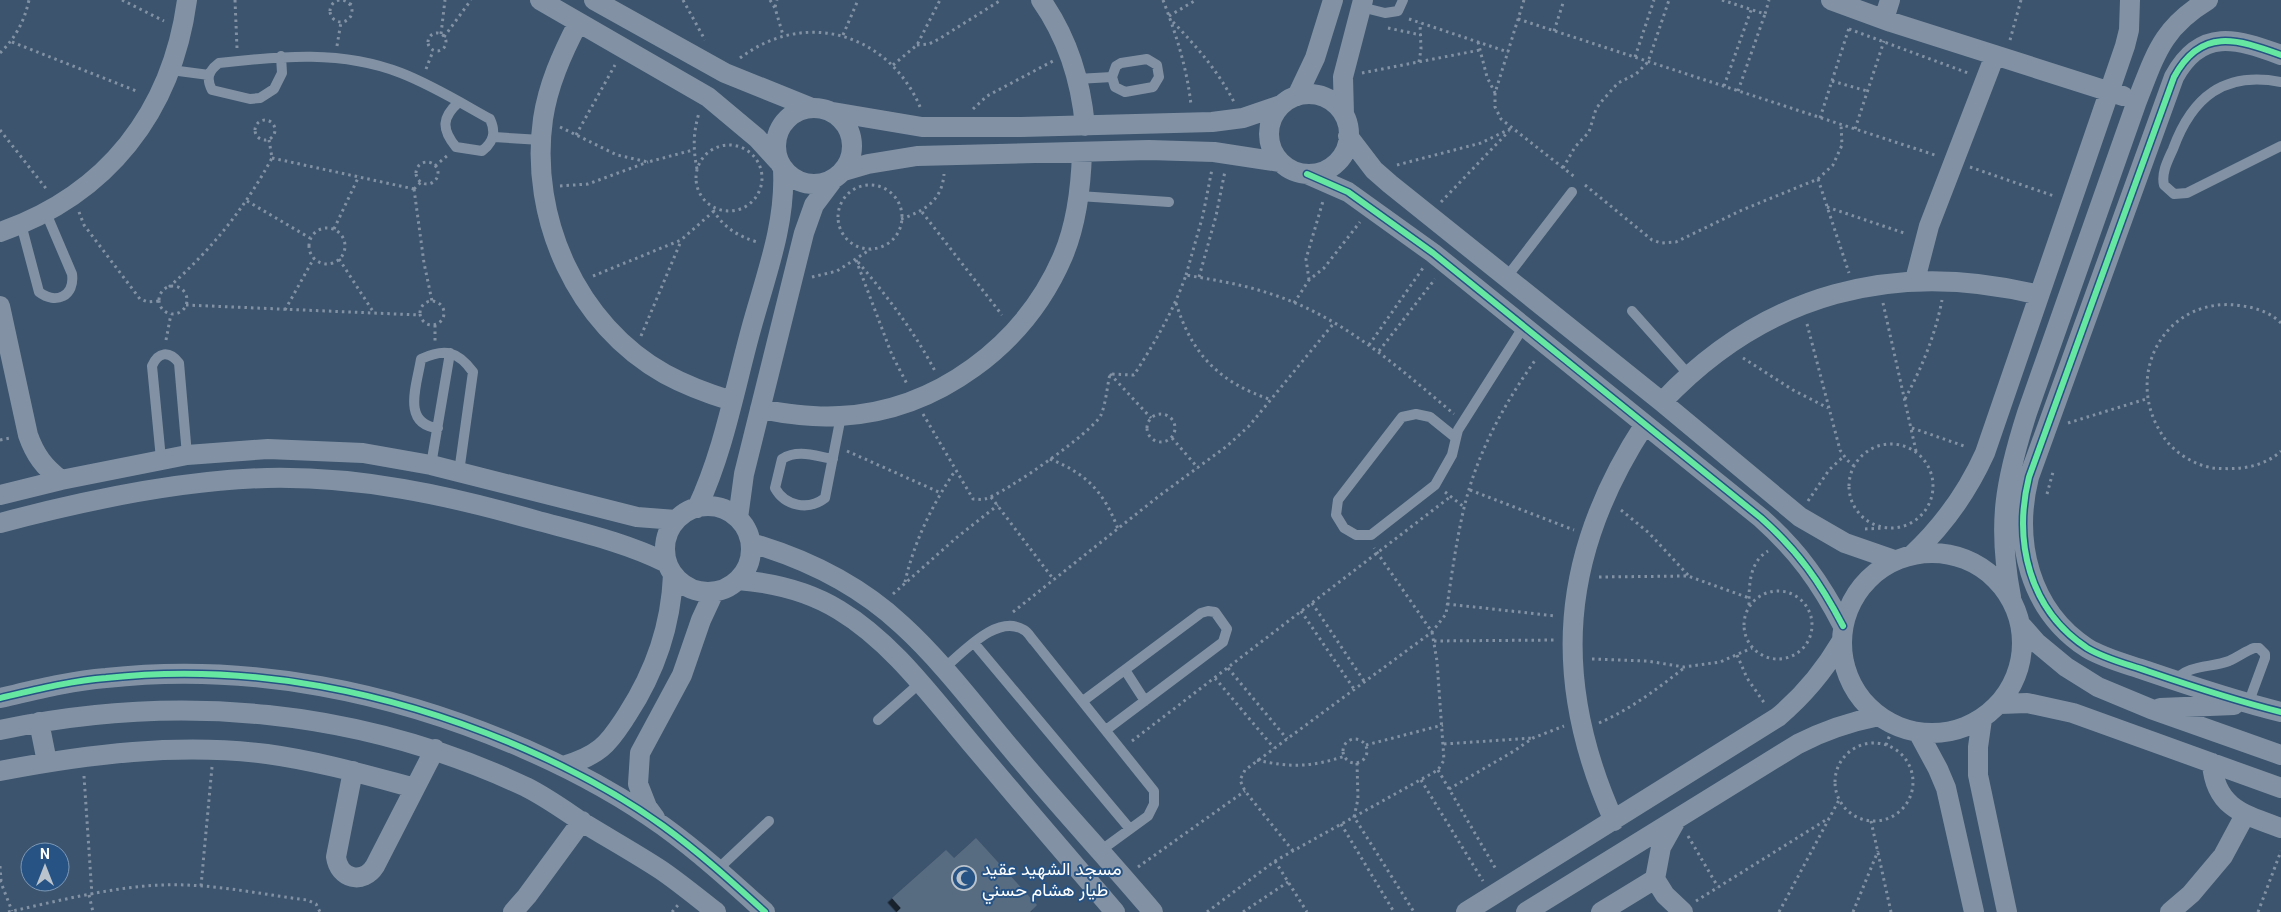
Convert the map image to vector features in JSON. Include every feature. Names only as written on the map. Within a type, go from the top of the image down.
[{"type":"street","points":[[0,232],[59,205],[98,176],[121,153],[141,127],[158,100],[171,70],[183,30],[187,0]]},
{"type":"street","points":[[540,0],[708,97],[757,138],[781,166],[800,183],[816,185],[893,159],[1182,150],[1221,153],[1280,162],[1297,172],[1328,182],[1348,192],[1440,258],[1786,541],[1808,567],[1827,595],[1842,634],[1845,670],[1858,696],[1886,721]]},
{"type":"street","points":[[594,0],[725,73],[812,108],[922,127],[1194,123],[1243,118],[1308,94],[1324,98],[1338,107],[1344,116]]},
{"type":"street","points":[[1042,0],[1058,28],[1069,53],[1077,79],[1084,126]]},
{"type":"street","points":[[1280,162],[1273,152],[1269,139],[1269,127],[1274,115],[1289,100],[1315,58],[1333,0]]},
{"type":"street","points":[[1831,0],[2137,101]]},
{"type":"street","points":[[1888,20],[1890,0]]},
{"type":"street","points":[[1466,912],[1778,717],[1797,702],[1814,683],[1842,634],[1852,599],[1870,576],[1903,557],[1950,515],[1966,492],[1985,453],[2126,46],[2130,0]]},
{"type":"street","points":[[1526,912],[1824,731],[1851,722],[1886,721],[1918,732],[1940,733],[1954,730],[1982,719],[2000,704],[2017,675],[2022,651],[2022,626],[2011,597],[2005,567],[2003,536],[2004,505],[2012,460],[2137,101],[2155,56],[2168,32],[2186,13],[2208,0]]},
{"type":"street","points":[[1307,174],[1325,170],[1344,153],[1348,136],[1344,116],[1343,77],[1362,3]]},
{"type":"street","points":[[578,23],[562,53],[550,86],[541,140],[542,187],[548,220],[560,252],[575,283],[592,309],[634,353],[664,374],[697,390],[732,401]]},
{"type":"street","points":[[2281,55],[2247,42],[2222,41],[2198,49],[2180,66],[2174,77],[2108,264],[2029,477],[2022,515],[2024,550],[2034,584],[2051,614],[2074,638],[2102,656],[2174,681],[2281,712]]},
{"type":"street","points":[[1915,280],[1925,240],[1985,79],[2000,56]]},
{"type":"street","points":[[697,508],[715,466],[782,214],[781,166],[776,143],[782,126],[790,117],[800,110],[812,108]]},
{"type":"street","points":[[738,518],[744,474],[808,219],[814,206],[838,176],[853,153],[853,144],[847,125],[833,112]]},
{"type":"street","points":[[1348,136],[1374,170],[1662,402],[1800,517],[1845,543],[1903,557],[1935,552],[1957,556],[1978,565],[1996,579],[2011,597]]},
{"type":"street","points":[[760,409],[814,417],[866,413],[915,399],[943,387],[987,357],[1015,332],[1034,308],[1057,268],[1073,226],[1079,196],[1082,152]]},
{"type":"street","points":[[2107,188],[2113,198],[2115,209],[2108,242],[2108,264]]},
{"type":"street","points":[[1662,402],[1689,375],[1726,345],[1776,316],[1802,305],[1854,289],[1915,280],[1946,280],[2008,287],[2039,295]]},
{"type":"street","points":[[0,306],[28,436],[40,461],[61,480]]},
{"type":"street","points":[[1614,820],[1601,792],[1580,725],[1573,660],[1574,618],[1579,577],[1589,536],[1603,497],[1622,459],[1644,424]]},
{"type":"street","points":[[0,495],[61,480],[187,454],[268,449],[363,453],[459,472],[637,517],[676,520]]},
{"type":"street","points":[[0,523],[182,485],[268,478],[359,482],[426,492],[493,508],[631,547],[670,569],[687,587],[696,591],[714,592],[731,586],[738,580],[749,563],[751,543],[744,525],[738,518],[718,508],[697,508],[688,511],[676,520],[666,539],[670,569],[672,598],[663,643],[655,664],[633,705],[612,738],[590,756],[563,766]]},
{"type":"street","points":[[751,543],[802,561],[850,586],[880,606],[903,625],[1153,912]]},
{"type":"street","points":[[738,580],[765,582],[792,588],[840,611],[874,636],[920,683],[1115,912]]},
{"type":"street","points":[[662,825],[650,812],[642,796],[638,784],[638,763],[644,744],[659,721],[682,674],[701,620],[714,592]]},
{"type":"street","points":[[2022,626],[2038,643],[2081,678],[2098,687],[2150,709],[2281,755]]},
{"type":"street","points":[[0,698],[64,683],[154,674],[220,675],[295,682],[342,689],[428,712],[468,725],[563,766],[618,796],[662,825],[718,869],[765,912]]},
{"type":"street","points":[[2000,704],[2027,703],[2072,713],[2281,788]]},
{"type":"street","points":[[2150,709],[2248,704]]},
{"type":"street","points":[[0,730],[39,722],[133,711],[217,710],[302,718],[350,727],[435,749],[529,788],[662,870],[716,912]]},
{"type":"street","points":[[1982,719],[1978,747],[1978,775],[2007,912]]},
{"type":"street","points":[[39,722],[47,762]]},
{"type":"street","points":[[1918,732],[1946,788],[1974,912]]},
{"type":"street","points":[[353,771],[336,857],[340,869],[350,877],[362,878],[372,872],[435,749]]},
{"type":"street","points":[[0,771],[47,762],[143,751],[213,750],[268,754],[353,771],[415,788]]},
{"type":"street","points":[[2212,763],[2213,774],[2221,794],[2232,806],[2245,815],[2281,828]]},
{"type":"street","points":[[2170,912],[2191,894],[2223,856],[2245,815]]},
{"type":"street","points":[[1678,819],[1661,847],[1655,879],[1664,895],[1682,911]]},
{"type":"street","points":[[513,912],[582,821]]},
{"type":"street","points":[[1602,912],[1655,879]]},
{"type":"lane","points":[[1362,3],[1392,14],[1398,11],[1403,0]]},
{"type":"lane","points":[[281,56],[282,73],[274,89],[260,98],[250,99],[212,90],[208,83],[208,75],[212,68],[219,63],[281,56],[335,57],[368,63],[400,72],[421,81],[490,119],[494,127],[494,137],[490,145],[482,151],[456,147],[447,137],[445,123],[449,111],[459,102]]},
{"type":"lane","points":[[1147,59],[1157,65],[1159,77],[1153,87],[1125,92],[1115,87],[1112,77],[1116,66],[1121,63],[1147,59]]},
{"type":"lane","points":[[171,70],[208,75]]},
{"type":"lane","points":[[1077,79],[1112,77]]},
{"type":"lane","points":[[2281,82],[2266,79],[2235,82],[2221,87],[2196,105],[2179,131],[2164,172],[2164,185],[2174,194],[2187,193],[2281,146]]},
{"type":"lane","points":[[494,137],[541,140]]},
{"type":"lane","points":[[1506,278],[1572,192]]},
{"type":"lane","points":[[1079,196],[1169,202]]},
{"type":"lane","points":[[21,224],[39,292],[46,298],[55,300],[63,297],[70,291],[73,283],[59,205]]},
{"type":"lane","points":[[1632,311],[1689,375]]},
{"type":"lane","points":[[1456,438],[1430,417],[1416,414],[1402,417],[1338,500],[1336,515],[1344,528],[1356,535],[1371,535],[1435,485],[1452,455],[1456,438],[1464,422],[1524,326]]},
{"type":"lane","points":[[161,459],[152,366],[156,358],[164,353],[174,356],[179,363],[187,454]]},
{"type":"lane","points":[[438,428],[427,427],[418,420],[413,410],[421,359],[435,353],[450,353],[464,360],[473,372],[459,472]]},
{"type":"lane","points":[[431,466],[450,353]]},
{"type":"lane","points":[[833,459],[801,453],[790,454],[782,459],[775,488],[787,502],[809,506],[818,504],[826,498],[841,416]]},
{"type":"lane","points":[[1083,702],[1201,613],[1215,612],[1226,629],[1223,642],[1106,730]]},
{"type":"lane","points":[[943,669],[994,628],[1009,624],[1024,630],[1154,791],[1154,804],[1148,816],[1100,852]]},
{"type":"lane","points":[[974,643],[1130,829]]},
{"type":"lane","points":[[2174,681],[2179,675],[2190,669],[2218,664],[2254,648],[2259,648],[2265,654],[2265,658],[2248,704]]},
{"type":"lane","points":[[1125,670],[1145,701]]},
{"type":"lane","points":[[878,720],[920,683]]},
{"type":"lane","points":[[718,869],[769,821]]},
{"type":"path","points":[[0,53],[12,42],[24,19],[29,0]]},
{"type":"path","points":[[122,0],[183,30]]},
{"type":"path","points":[[235,0],[238,61]]},
{"type":"path","points":[[350,5],[346,2],[336,1],[330,9],[330,14],[337,21],[346,21],[352,14],[350,5],[352,0]]},
{"type":"path","points":[[441,34],[445,0]]},
{"type":"path","points":[[444,37],[471,0]]},
{"type":"path","points":[[683,0],[708,46]]},
{"type":"path","points":[[770,0],[775,8],[783,36]]},
{"type":"path","points":[[775,8],[777,0]]},
{"type":"path","points":[[843,36],[857,0]]},
{"type":"path","points":[[893,65],[917,45],[940,0]]},
{"type":"path","points":[[917,45],[929,44],[939,39],[1000,0]]},
{"type":"path","points":[[1163,0],[1188,79],[1194,123]]},
{"type":"path","points":[[1170,18],[1196,0]]},
{"type":"path","points":[[1524,0],[1495,93],[1495,107],[1501,119],[1652,240],[1661,243],[1676,242],[1742,210],[1818,179],[1834,165],[1842,146],[1841,125]]},
{"type":"path","points":[[1554,31],[1564,0]]},
{"type":"path","points":[[1635,57],[1654,0]]},
{"type":"path","points":[[1563,168],[1575,147],[1589,132],[1596,108],[1600,102],[1618,83],[1636,74],[1648,62],[1669,0]]},
{"type":"path","points":[[1722,0],[1765,14]]},
{"type":"path","points":[[1738,91],[1770,0]]},
{"type":"path","points":[[2000,56],[2021,0]]},
{"type":"path","points":[[1820,118],[1855,9]]},
{"type":"path","points":[[1724,86],[1751,10]]},
{"type":"path","points":[[1392,14],[1508,52]]},
{"type":"path","points":[[1170,18],[1199,49],[1224,82],[1243,118]]},
{"type":"path","points":[[1518,19],[1954,161],[2072,202]]},
{"type":"path","points":[[1855,129],[1884,42],[1888,20]]},
{"type":"path","points":[[335,57],[341,22]]},
{"type":"path","points":[[1420,23],[1420,62]]},
{"type":"path","points":[[1848,29],[1985,79]]},
{"type":"path","points":[[725,73],[750,50],[783,36],[803,32],[823,32],[843,36],[870,47],[893,65],[914,94],[921,111],[922,127]]},
{"type":"path","points":[[436,33],[444,37],[445,46],[438,52],[429,48],[428,38],[436,33]]},
{"type":"path","points":[[12,42],[158,100]]},
{"type":"path","points":[[1478,42],[1487,77],[1495,93]]},
{"type":"path","points":[[576,135],[624,49]]},
{"type":"path","points":[[1343,77],[1480,50]]},
{"type":"path","points":[[421,81],[433,51]]},
{"type":"path","points":[[972,111],[987,96],[1069,53]]},
{"type":"path","points":[[1832,81],[1868,91]]},
{"type":"path","points":[[697,169],[708,153],[724,146],[743,148],[757,160],[761,168],[761,187],[751,203],[734,210],[716,208],[701,196],[693,150],[694,132],[699,114],[708,97]]},
{"type":"path","points":[[543,119],[617,155],[648,162]]},
{"type":"path","points":[[262,121],[272,123],[275,127],[273,137],[269,140],[259,138],[256,134],[256,128],[262,121]]},
{"type":"path","points":[[1374,170],[1481,143],[1512,128]]},
{"type":"path","points":[[1429,216],[1512,128]]},
{"type":"path","points":[[0,130],[59,205],[84,225],[140,299],[148,302],[159,301]]},
{"type":"path","points":[[159,301],[164,290],[211,247],[247,201],[272,158],[269,140]]},
{"type":"path","points":[[542,187],[588,184],[648,162],[693,150]]},
{"type":"path","points":[[1110,374],[1134,374],[1165,326],[1186,275],[1221,153]]},
{"type":"path","points":[[1199,277],[1216,216],[1221,153]]},
{"type":"path","points":[[901,219],[922,212],[937,197],[944,177],[942,156]]},
{"type":"path","points":[[272,158],[414,189]]},
{"type":"path","points":[[426,162],[431,163],[438,172],[437,178],[427,184],[422,182],[416,173],[417,168],[426,162]]},
{"type":"path","points":[[334,229],[359,176]]},
{"type":"path","points":[[1818,179],[1854,289]]},
{"type":"path","points":[[414,189],[422,182]]},
{"type":"path","points":[[1309,280],[1306,259],[1328,182]]},
{"type":"path","points":[[792,277],[815,277],[837,271],[871,249],[888,243],[900,228],[901,219],[897,202],[885,189],[867,186],[850,192],[840,206],[838,223],[846,239],[862,248],[871,249]]},
{"type":"path","points":[[414,189],[422,253],[432,301]]},
{"type":"path","points":[[247,201],[310,238]]},
{"type":"path","points":[[709,202],[719,220],[734,234],[774,247]]},
{"type":"path","points":[[1294,303],[1309,280],[1324,268],[1371,207]]},
{"type":"path","points":[[1827,207],[1925,240]]},
{"type":"path","points":[[575,283],[681,240],[714,211]]},
{"type":"path","points":[[922,212],[1015,332]]},
{"type":"path","points":[[320,229],[334,229],[344,239],[344,253],[340,259],[327,264],[314,258],[308,246],[310,238],[320,229]]},
{"type":"path","points":[[634,353],[681,240]]},
{"type":"path","points":[[285,310],[314,258]]},
{"type":"path","points":[[1369,344],[1440,258]]},
{"type":"path","points":[[1379,351],[1440,258]]},
{"type":"path","points":[[340,259],[374,314]]},
{"type":"path","points":[[856,260],[888,297],[918,340],[943,387]]},
{"type":"path","points":[[856,260],[892,355],[955,471],[973,499],[983,500],[1013,485],[1050,459],[1100,417],[1110,374]]},
{"type":"path","points":[[1186,275],[1244,286],[1294,303],[1334,323],[1379,351],[1464,422]]},
{"type":"path","points":[[1905,400],[1924,362],[1938,322],[1946,280]]},
{"type":"path","points":[[1879,284],[1916,452]]},
{"type":"path","points":[[159,301],[165,312],[170,314],[177,314],[186,306],[187,299],[181,289],[175,286],[169,287]]},
{"type":"path","points":[[432,301],[437,302],[443,309],[444,314],[439,322],[435,324],[425,323],[420,314],[423,306],[432,301]]},
{"type":"path","points":[[1176,303],[1185,329],[1203,358],[1234,384],[1252,394],[1272,400]]},
{"type":"path","points":[[2281,322],[2254,307],[2230,303],[2206,307],[2184,316],[2166,332],[2153,352],[2146,376],[2146,399],[2153,422],[2167,442],[2186,458],[2208,467],[2232,470],[2256,466],[2281,451]]},
{"type":"path","points":[[1802,305],[1840,450],[1854,466]]},
{"type":"path","points":[[186,306],[374,314],[420,314]]},
{"type":"path","points":[[164,353],[170,314]]},
{"type":"path","points":[[994,628],[1249,426],[1334,323]]},
{"type":"path","points":[[1294,851],[1245,791],[1240,780],[1245,770],[1257,760],[1432,632],[1446,614],[1464,507],[1484,449],[1511,394],[1546,344]]},
{"type":"path","points":[[1726,345],[1759,369],[1793,390],[1829,408]]},
{"type":"path","points":[[1110,374],[1151,418]]},
{"type":"path","points":[[2065,427],[2070,422],[2146,399]]},
{"type":"path","points":[[1156,414],[1169,415],[1176,426],[1172,438],[1167,442],[1154,440],[1147,430],[1151,418],[1156,414]]},
{"type":"path","points":[[1911,428],[1985,453]]},
{"type":"path","points":[[1172,438],[1198,468]]},
{"type":"path","points":[[1897,444],[1916,452],[1930,468],[1933,477],[1933,493],[1928,508],[1921,516],[1903,526],[1882,527],[1862,516],[1855,508],[1849,487],[1854,466],[1864,454],[1877,446],[1897,444]]},
{"type":"path","points":[[835,446],[941,493]]},
{"type":"path","points":[[1800,517],[1816,487],[1844,456]]},
{"type":"path","points":[[1050,459],[1069,467],[1095,488],[1111,510],[1118,529]]},
{"type":"path","points":[[2046,499],[2055,463]]},
{"type":"path","points":[[905,583],[911,554],[941,493],[955,471]]},
{"type":"path","points":[[1435,485],[1464,507]]},
{"type":"path","points":[[1470,490],[1589,536]]},
{"type":"path","points":[[991,497],[1054,580]]},
{"type":"path","points":[[1122,749],[1450,497]]},
{"type":"path","points":[[1603,497],[1649,533],[1688,576]]},
{"type":"path","points":[[880,606],[956,538],[998,505]]},
{"type":"path","points":[[1207,912],[1275,862],[1438,770],[1444,760],[1443,725],[1432,632],[1365,535]]},
{"type":"path","points":[[1749,607],[1749,579],[1762,555],[1786,541]]},
{"type":"path","points":[[1579,577],[1688,576],[1749,598]]},
{"type":"path","points":[[1770,592],[1788,593],[1796,597],[1808,610],[1812,627],[1806,644],[1800,651],[1785,658],[1767,658],[1752,648],[1747,641],[1743,623],[1749,607],[1755,600],[1770,592]]},
{"type":"path","points":[[1312,603],[1364,681]]},
{"type":"path","points":[[1447,604],[1574,618]]},
{"type":"path","points":[[1301,612],[1354,689]]},
{"type":"path","points":[[1434,641],[1573,640]]},
{"type":"path","points":[[1573,660],[1619,659],[1684,667],[1720,662],[1752,648]]},
{"type":"path","points":[[1736,655],[1746,678],[1760,699],[1778,717]]},
{"type":"path","points":[[1444,744],[1533,738],[1619,714],[1654,692],[1684,667]]},
{"type":"path","points":[[1228,668],[1287,739]]},
{"type":"path","points":[[1216,678],[1274,748]]},
{"type":"path","points":[[1886,721],[1886,745]]},
{"type":"path","points":[[1366,745],[1443,725]]},
{"type":"path","points":[[1449,789],[1533,738]]},
{"type":"path","points":[[1357,763],[1348,760],[1345,756],[1344,746],[1347,742],[1358,739],[1366,745]]},
{"type":"path","points":[[1866,744],[1886,745],[1895,750],[1909,765],[1912,774],[1911,794],[1906,804],[1891,817],[1871,821],[1852,815],[1839,800],[1834,780],[1836,770],[1844,757],[1856,748],[1866,744]]},
{"type":"path","points":[[1357,763],[1366,756],[1366,745]]},
{"type":"path","points":[[201,886],[213,750]]},
{"type":"path","points":[[1257,760],[1301,767],[1323,764],[1345,756]]},
{"type":"path","points":[[82,758],[93,912]]},
{"type":"path","points":[[1357,763],[1358,790],[1354,817],[1414,912]]},
{"type":"path","points":[[1438,770],[1499,892]]},
{"type":"path","points":[[1420,780],[1499,892]]},
{"type":"path","points":[[1124,878],[1245,791]]},
{"type":"path","points":[[1780,912],[1839,800]]},
{"type":"path","points":[[1682,911],[1829,818]]},
{"type":"path","points":[[1678,819],[1718,887]]},
{"type":"path","points":[[1871,821],[1891,912]]},
{"type":"path","points":[[1341,824],[1394,912]]},
{"type":"path","points":[[1853,912],[1878,851]]},
{"type":"path","points":[[2258,912],[2281,851]]},
{"type":"path","points":[[1275,862],[1307,912]]},
{"type":"path","points":[[0,866],[1,882],[10,912],[141,886],[201,886],[306,900],[316,904],[320,912]]},
{"type":"path","points":[[1243,912],[1288,882]]},
{"type":"building","name":"مسجد الشهيد عقيد طيار هشام حسني","points":[[976,838],[1037,905],[1030,912],[897,912],[901,908],[892,898],[946,850],[954,858]]},
{"type":"cycle path","points":[[2281,55],[2250,45],[2221,41],[2208,44],[2196,50],[2185,61],[2174,77],[2029,477],[2023,525],[2025,549],[2030,572],[2039,594],[2051,614],[2067,632],[2087,648],[2109,658],[2180,682],[2281,712]]},
{"type":"cycle path","points":[[1307,174],[1348,192],[1433,253],[1761,518],[1797,555],[1817,581],[1843,626]]},
{"type":"cycle path","points":[[0,698],[79,681],[160,674],[214,674],[267,678],[373,697],[475,729],[525,749],[578,774],[647,815],[676,836],[765,912]]},
{"type":"place","name":"مسجد الشهيد عقيد طيار هشام حسني","points":[[964,878]]}]
